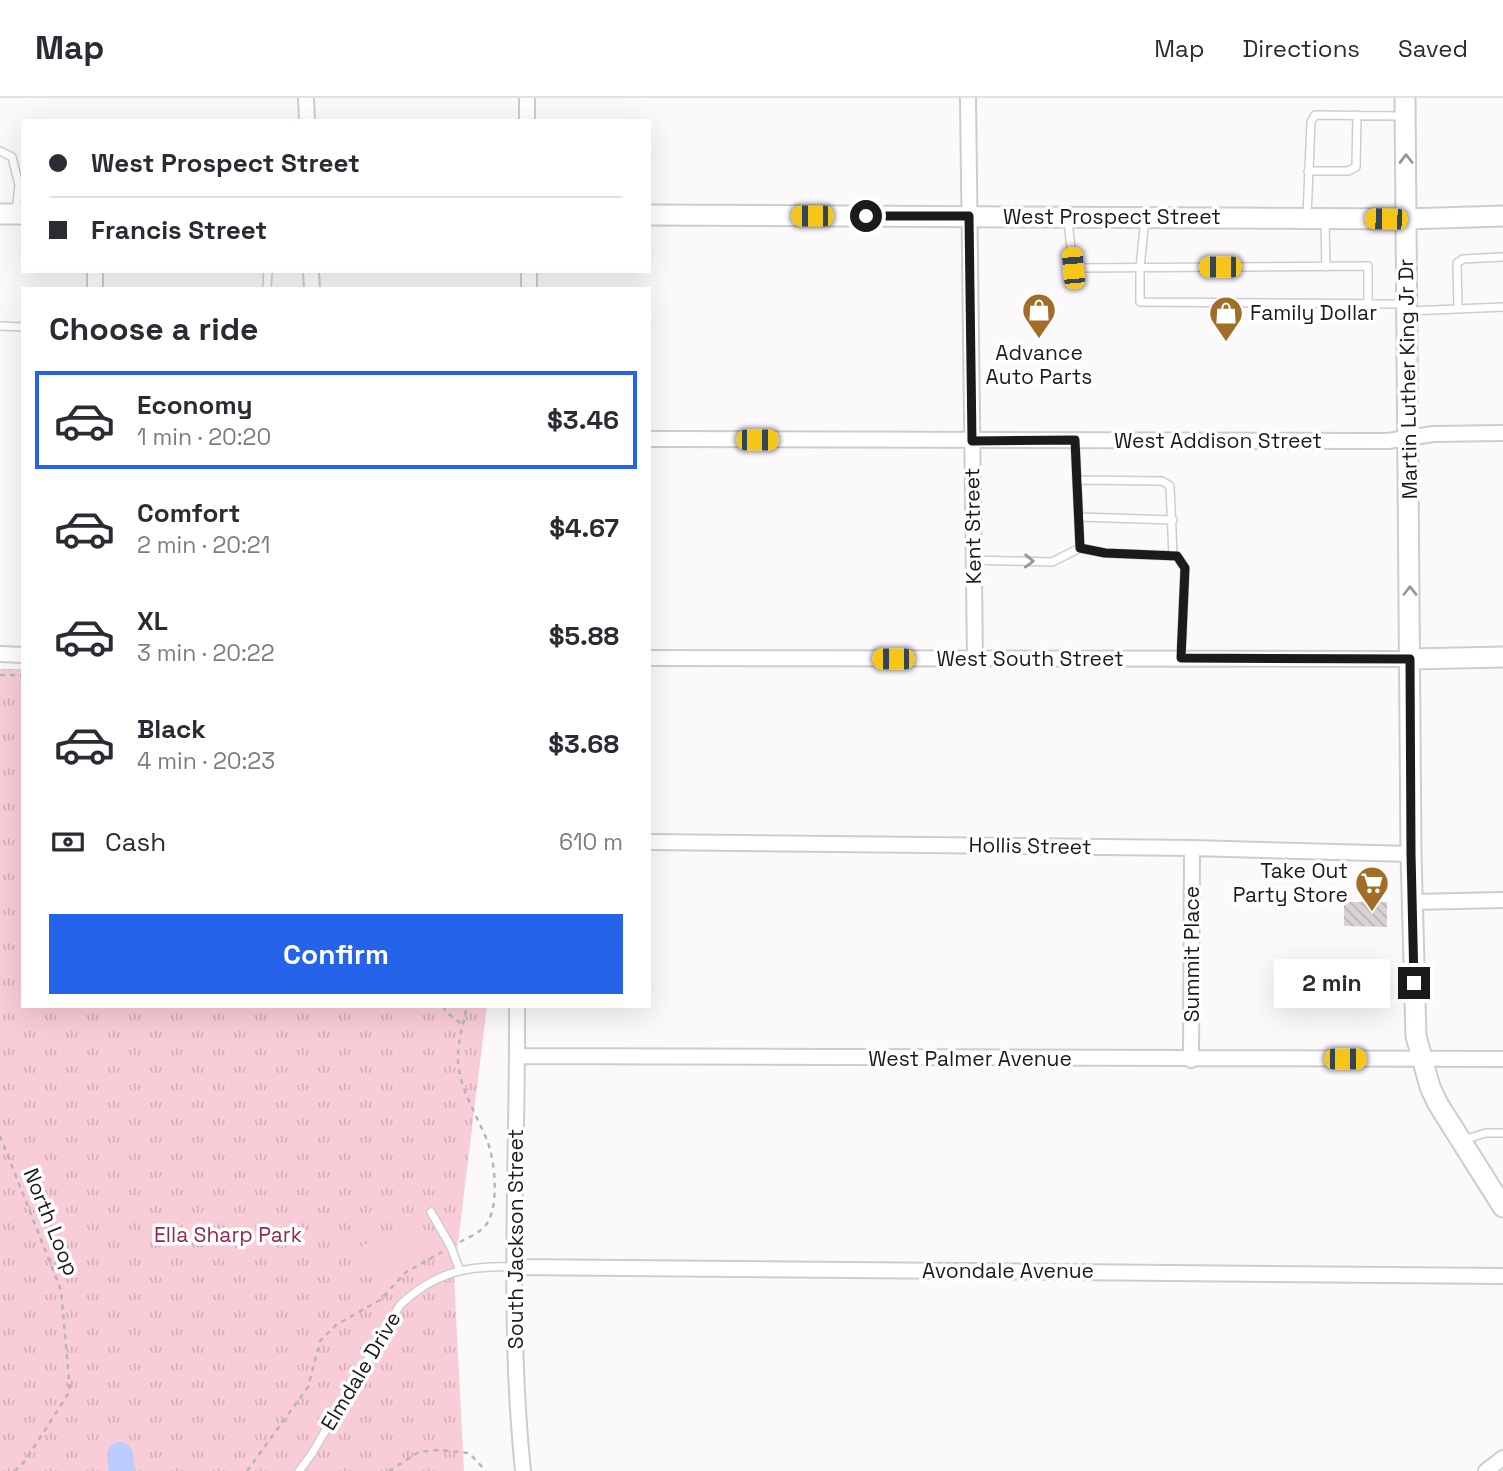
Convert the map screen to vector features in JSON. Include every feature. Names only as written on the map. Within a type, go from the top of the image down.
[{"type":"main road","name":"Martin Luther King Jr Dr","points":[[1406,107],[1411,854],[1416,1037],[1430,1087],[1438,1104],[1503,1207]]},
{"type":"main road","name":"West Prospect Street","points":[[651,215],[1407,219],[1503,216]]},
{"type":"main road","points":[[1410,659],[1503,657]]},
{"type":"street","points":[[306,98],[307,119]]},
{"type":"street","points":[[527,98],[527,119]]},
{"type":"street","name":"Kent Street","points":[[968,98],[975,659]]},
{"type":"street","name":"West Addison Street","points":[[651,439],[1388,441],[1433,434],[1503,433]]},
{"type":"street","points":[[0,654],[21,654]]},
{"type":"street","name":"West South Street","points":[[651,658],[1410,659]]},
{"type":"street","name":"Hollis Street","points":[[651,842],[1192,848],[1411,854]]},
{"type":"street","name":"Summit Place","points":[[1191,1059],[1192,848]]},
{"type":"street","points":[[1412,902],[1503,900]]},
{"type":"street","name":"South Jackson Street","points":[[517,1008],[513,1267],[517,1420],[523,1471]]},
{"type":"street","name":"West Palmer Avenue","points":[[518,1056],[1503,1059]]},
{"type":"street","name":"Avondale Avenue","points":[[513,1267],[1503,1276]]},
{"type":"street","points":[[1486,1471],[1503,1458]]},
{"type":"lane","points":[[1326,267],[1308,171],[1311,122],[1315,115],[1357,115],[1406,107]]},
{"type":"lane","points":[[1308,171],[1348,171],[1356,167],[1357,115]]},
{"type":"lane","points":[[0,151],[12,157],[19,185],[13,214]]},
{"type":"lane","points":[[1068,216],[1073,268],[1368,266],[1368,304]]},
{"type":"lane","points":[[1145,218],[1140,302],[1368,304],[1458,309],[1503,307]]},
{"type":"lane","points":[[1458,309],[1457,263],[1463,259],[1503,257]]},
{"type":"lane","points":[[0,326],[21,327]]},
{"type":"lane","points":[[1075,440],[1080,548]]},
{"type":"lane","points":[[1077,481],[1162,481],[1170,486],[1173,556]]},
{"type":"lane","points":[[1079,517],[1173,520]]},
{"type":"lane","points":[[974,560],[1052,562],[1080,548],[1105,553],[1177,556],[1185,568],[1181,658]]},
{"type":"lane","points":[[1460,1142],[1486,1133],[1503,1133]]},
{"type":"lane","points":[[431,1212],[452,1247],[460,1270]]},
{"type":"lane","name":"Elmdale Drive","points":[[299,1471],[400,1305],[427,1283],[441,1276],[460,1270],[491,1266],[513,1267]]},
{"type":"path","points":[[0,675],[21,675]]},
{"type":"path","points":[[444,1008],[463,1025]]},
{"type":"path","points":[[247,1471],[308,1387],[320,1341],[336,1325],[380,1300],[407,1272],[485,1227],[494,1206],[494,1179],[488,1142],[465,1094],[458,1067],[459,1042],[467,1008]]},
{"type":"path","name":"North Loop","points":[[0,1136],[61,1290],[70,1391],[25,1461],[15,1471]]},
{"type":"path","points":[[389,1471],[419,1452],[439,1450],[469,1454],[486,1471]]},
{"type":"green space","name":"Ella Sharp Park","points":[[0,669],[21,669],[21,1008],[487,1008],[454,1275],[464,1471],[0,1471]]},
{"type":"green space","points":[[411,1219],[431,1252],[375,1282],[357,1249]]},
{"type":"building","points":[[1344,902],[1387,902],[1387,927],[1344,926]]},
{"type":"waterway","points":[[120,1455],[122,1471]]},
{"type":"place","name":"Advance Auto Parts","points":[[1039,340]]},
{"type":"place","name":"Family Dollar","points":[[1226,343]]},
{"type":"place","name":"Take Out Party Store","points":[[1372,913]]},
{"type":"route","points":[[866,216],[969,216],[972,441],[1075,440],[1080,548],[1105,553],[1177,556],[1185,568],[1181,658],[1410,659],[1414,983]]}]
